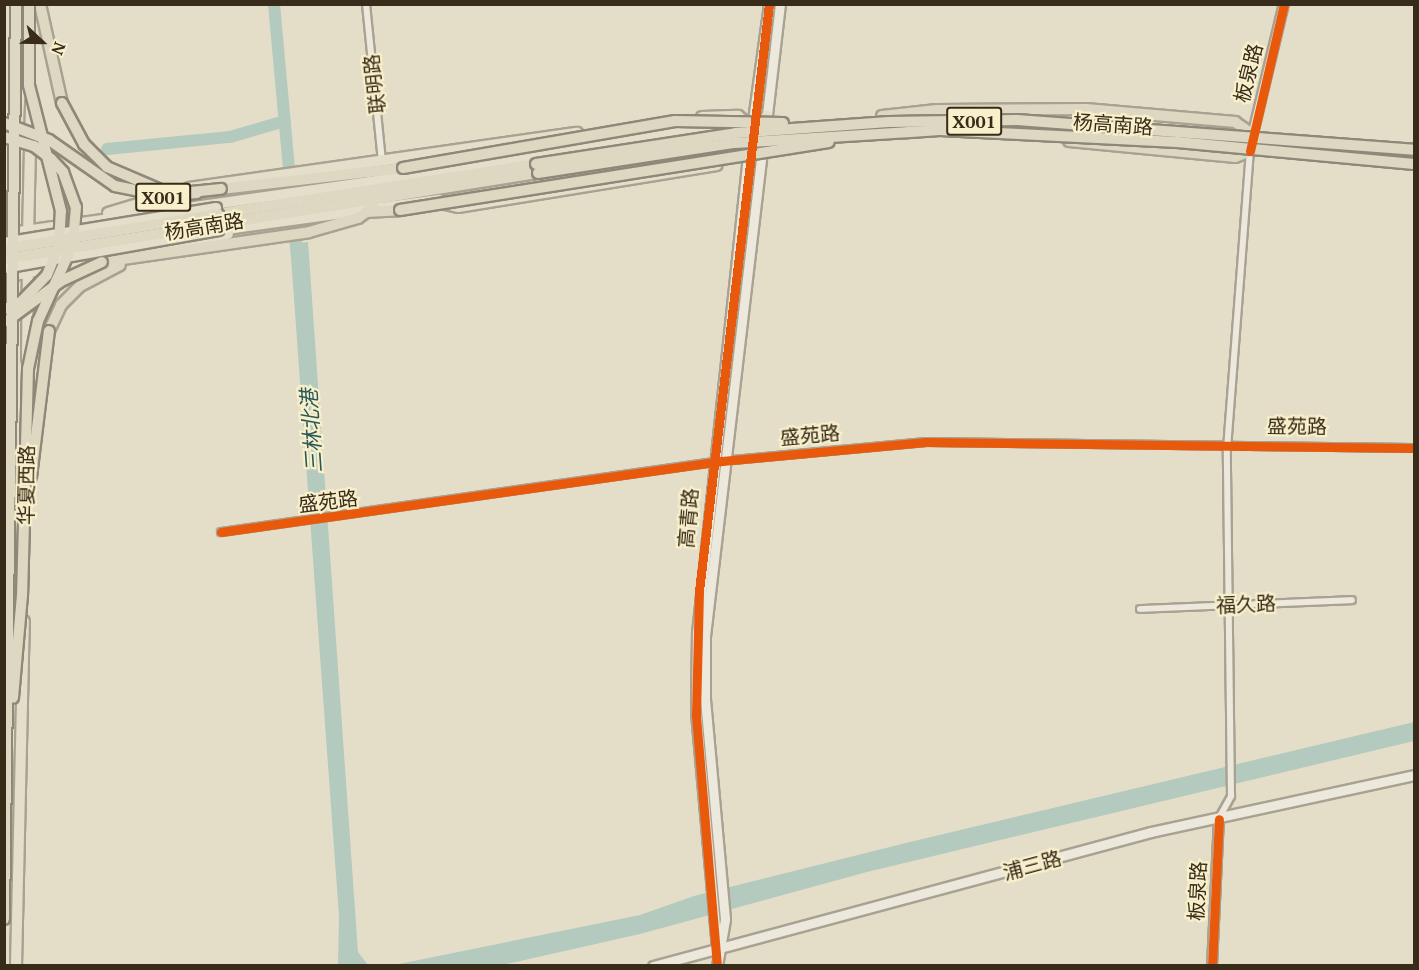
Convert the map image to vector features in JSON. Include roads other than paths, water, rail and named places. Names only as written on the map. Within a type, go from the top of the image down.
[{"type":"highway","points":[[4,919],[16,4]]},
{"type":"highway","points":[[4,309],[21,302],[47,275],[59,246],[61,210],[29,85],[31,4]]},
{"type":"highway","points":[[40,4],[62,103],[84,144],[128,180],[150,188],[197,193]]},
{"type":"highway","points":[[882,116],[1030,108],[1158,116],[1235,122],[1251,142],[1235,157],[1035,138],[904,136]]},
{"type":"highway","name":"杨高南路","points":[[348,181],[362,174],[675,121],[882,116],[911,121]]},
{"type":"highway","name":"杨高南路","points":[[308,195],[405,196],[537,168],[736,133],[911,121],[1017,120],[1414,149]]},
{"type":"highway","points":[[4,123],[49,140],[115,186],[164,196],[197,193]]},
{"type":"highway","name":"杨高南路","points":[[366,212],[400,210],[788,146],[904,136],[940,130]]},
{"type":"highway","name":"杨高南路","points":[[4,259],[278,208],[308,195],[735,143],[940,130],[1166,141],[1414,165]]},
{"type":"highway","points":[[4,137],[34,146],[51,159],[63,172],[76,207],[73,244],[31,346],[24,512],[8,742]]},
{"type":"highway","name":"X001","points":[[197,193],[221,189],[308,195],[348,181]]},
{"type":"highway","name":"杨高南路","points":[[4,249],[218,219],[260,207],[278,208]]},
{"type":"highway","name":"X001","points":[[4,323],[61,281],[102,262],[309,232],[366,212]]},
{"type":"highway","points":[[24,512],[41,358],[61,305],[97,274],[170,251]]},
{"type":"main road","name":"华夏西路","points":[[16,966],[31,4]]},
{"type":"main road","name":"高青路","points":[[764,125],[770,4]]},
{"type":"main road","name":"高青路","points":[[717,950],[725,919],[705,681],[717,462],[780,4]]},
{"type":"main road","name":"杨高南路","points":[[382,163],[678,117],[738,116],[764,125],[783,126],[842,122]]},
{"type":"main road","name":"杨高南路","points":[[348,181],[371,186],[673,132],[764,125],[1019,118],[1251,142],[1414,165]]},
{"type":"main road","points":[[749,148],[764,125],[771,122],[783,126]]},
{"type":"main road","name":"杨高南路","points":[[764,125],[955,132],[1198,146],[1327,140],[1414,149]]},
{"type":"main road","points":[[427,201],[458,207],[747,160],[764,125]]},
{"type":"main road","name":"杨高南路","points":[[53,228],[188,188],[275,175],[308,195],[366,212],[749,148]]},
{"type":"main road","name":"高青路","points":[[717,966],[708,886],[696,704],[717,462],[749,148]]},
{"type":"main road","name":"X001","points":[[308,195],[328,169],[382,163]]},
{"type":"main road","name":"杨高南路","points":[[328,169],[362,174]]},
{"type":"main road","name":"杨高南路","points":[[4,277],[220,236],[251,224],[278,208],[308,195]]},
{"type":"main road","name":"杨高南路","points":[[405,196],[427,201]]},
{"type":"main road","name":"杨高南路","points":[[4,234],[278,208]]},
{"type":"main road","name":"杨高南路","points":[[4,243],[218,219],[251,224]]},
{"type":"main road","name":"杨高南路","points":[[4,268],[218,219]]},
{"type":"main road","name":"浦三路","points":[[653,966],[1219,819],[1414,775]]},
{"type":"street","name":"联明路","points":[[366,4],[382,163]]},
{"type":"street","name":"板泉路","points":[[1212,966],[1219,819],[1231,787],[1227,442],[1251,142],[1284,4]]},
{"type":"street","name":"盛苑路","points":[[221,532],[306,522],[717,462],[926,442],[1227,442],[1414,448]]},
{"type":"street","name":"福久路","points":[[1140,609],[1352,600]]},
{"type":"water","points":[[308,242],[358,952],[368,965],[338,965],[339,916],[290,244]]},
{"type":"water","points":[[1414,722],[1414,741],[867,872],[640,934],[502,965],[389,966],[640,915],[694,896],[910,842]]},
{"type":"waterway","name":"三林北港","points":[[274,4],[297,258]]},
{"type":"waterway","points":[[107,149],[230,137],[285,121]]}]
